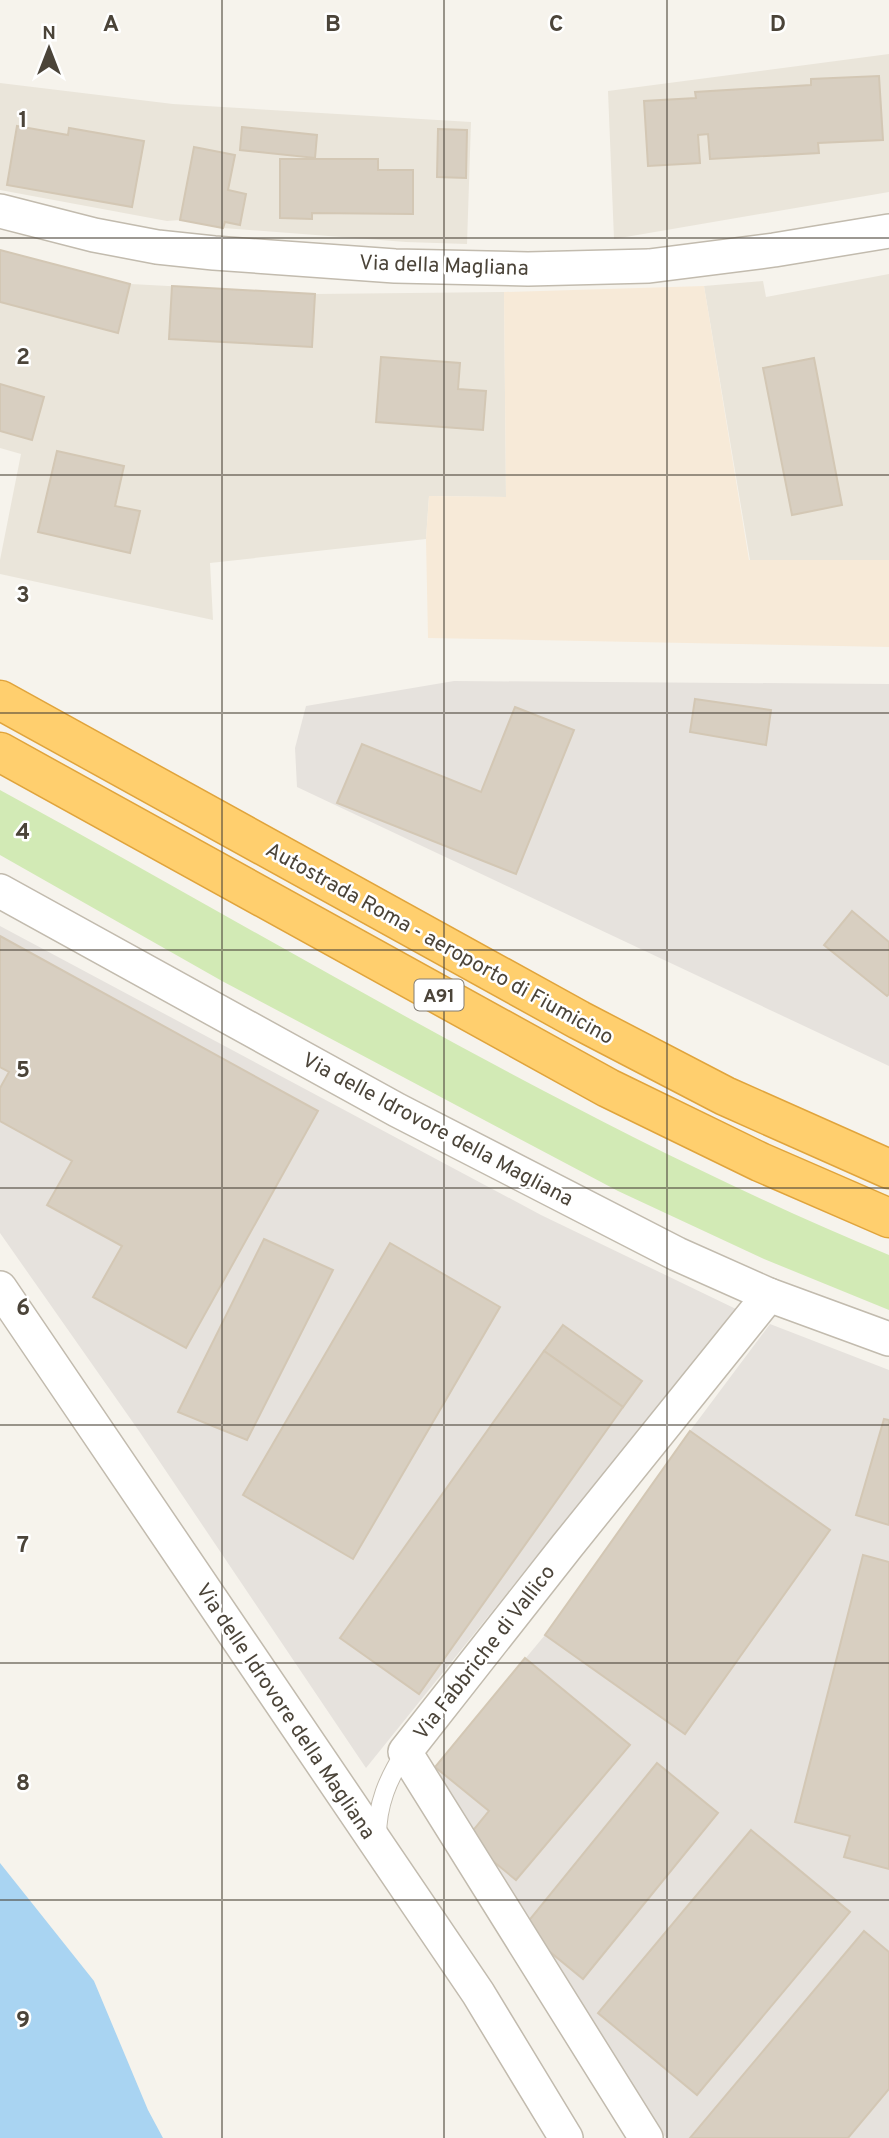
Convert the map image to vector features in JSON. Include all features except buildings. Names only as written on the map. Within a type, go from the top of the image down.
[{"type":"highway","name":"Autostrada Roma - aeroporto di Fiumicino","points":[[0,700],[590,1026],[725,1096],[889,1169]]},
{"type":"highway","name":"A91","points":[[0,752],[608,1088],[760,1162],[889,1219]]},
{"type":"street","name":"Via della Magliana","points":[[0,211],[94,235],[157,247],[422,267],[649,267],[889,231]]},
{"type":"street","name":"Via delle Idrovore della Magliana","points":[[0,891],[397,1110],[677,1254],[769,1295],[889,1339]]},
{"type":"street","name":"Via delle Idrovore della Magliana","points":[[0,1288],[478,1993],[566,2138]]},
{"type":"street","name":"Via Fabbriche di Vallico","points":[[646,2138],[405,1752],[769,1295]]},
{"type":"lane","points":[[377,1844],[377,1818],[382,1794],[405,1752]]},
{"type":"shaded area","points":[[889,54],[889,192],[614,239],[608,91]]},
{"type":"shaded area","points":[[0,83],[173,104],[471,122],[467,244],[223,228],[180,220],[167,221],[0,190]]},
{"type":"shaded area","points":[[0,250],[131,284],[315,294],[504,292],[506,497],[429,496],[426,539],[210,563],[213,620],[0,574],[0,560],[21,454],[0,448]]},
{"type":"shaded area","points":[[889,274],[889,560],[750,560],[704,286],[763,281],[766,297]]},
{"type":"shaded area","points":[[704,286],[749,560],[889,560],[889,647],[428,638],[426,539],[429,496],[506,497],[504,292]]},
{"type":"shaded area","points":[[454,681],[889,684],[889,1066],[297,787],[295,748],[306,706]]},
{"type":"shaded area","points":[[0,926],[541,1215],[736,1309],[366,1768],[139,1431],[0,1233]]},
{"type":"shaded area","points":[[770,1324],[889,1370],[889,2138],[666,2138],[522,1929],[530,1919],[466,1839],[435,1767],[545,1635]]},
{"type":"green space","points":[[0,790],[549,1094],[774,1205],[889,1255],[889,1310],[764,1259],[618,1191],[222,981],[0,855]]},
{"type":"water","points":[[0,1863],[94,1981],[148,2110],[163,2138],[0,2138]]}]
